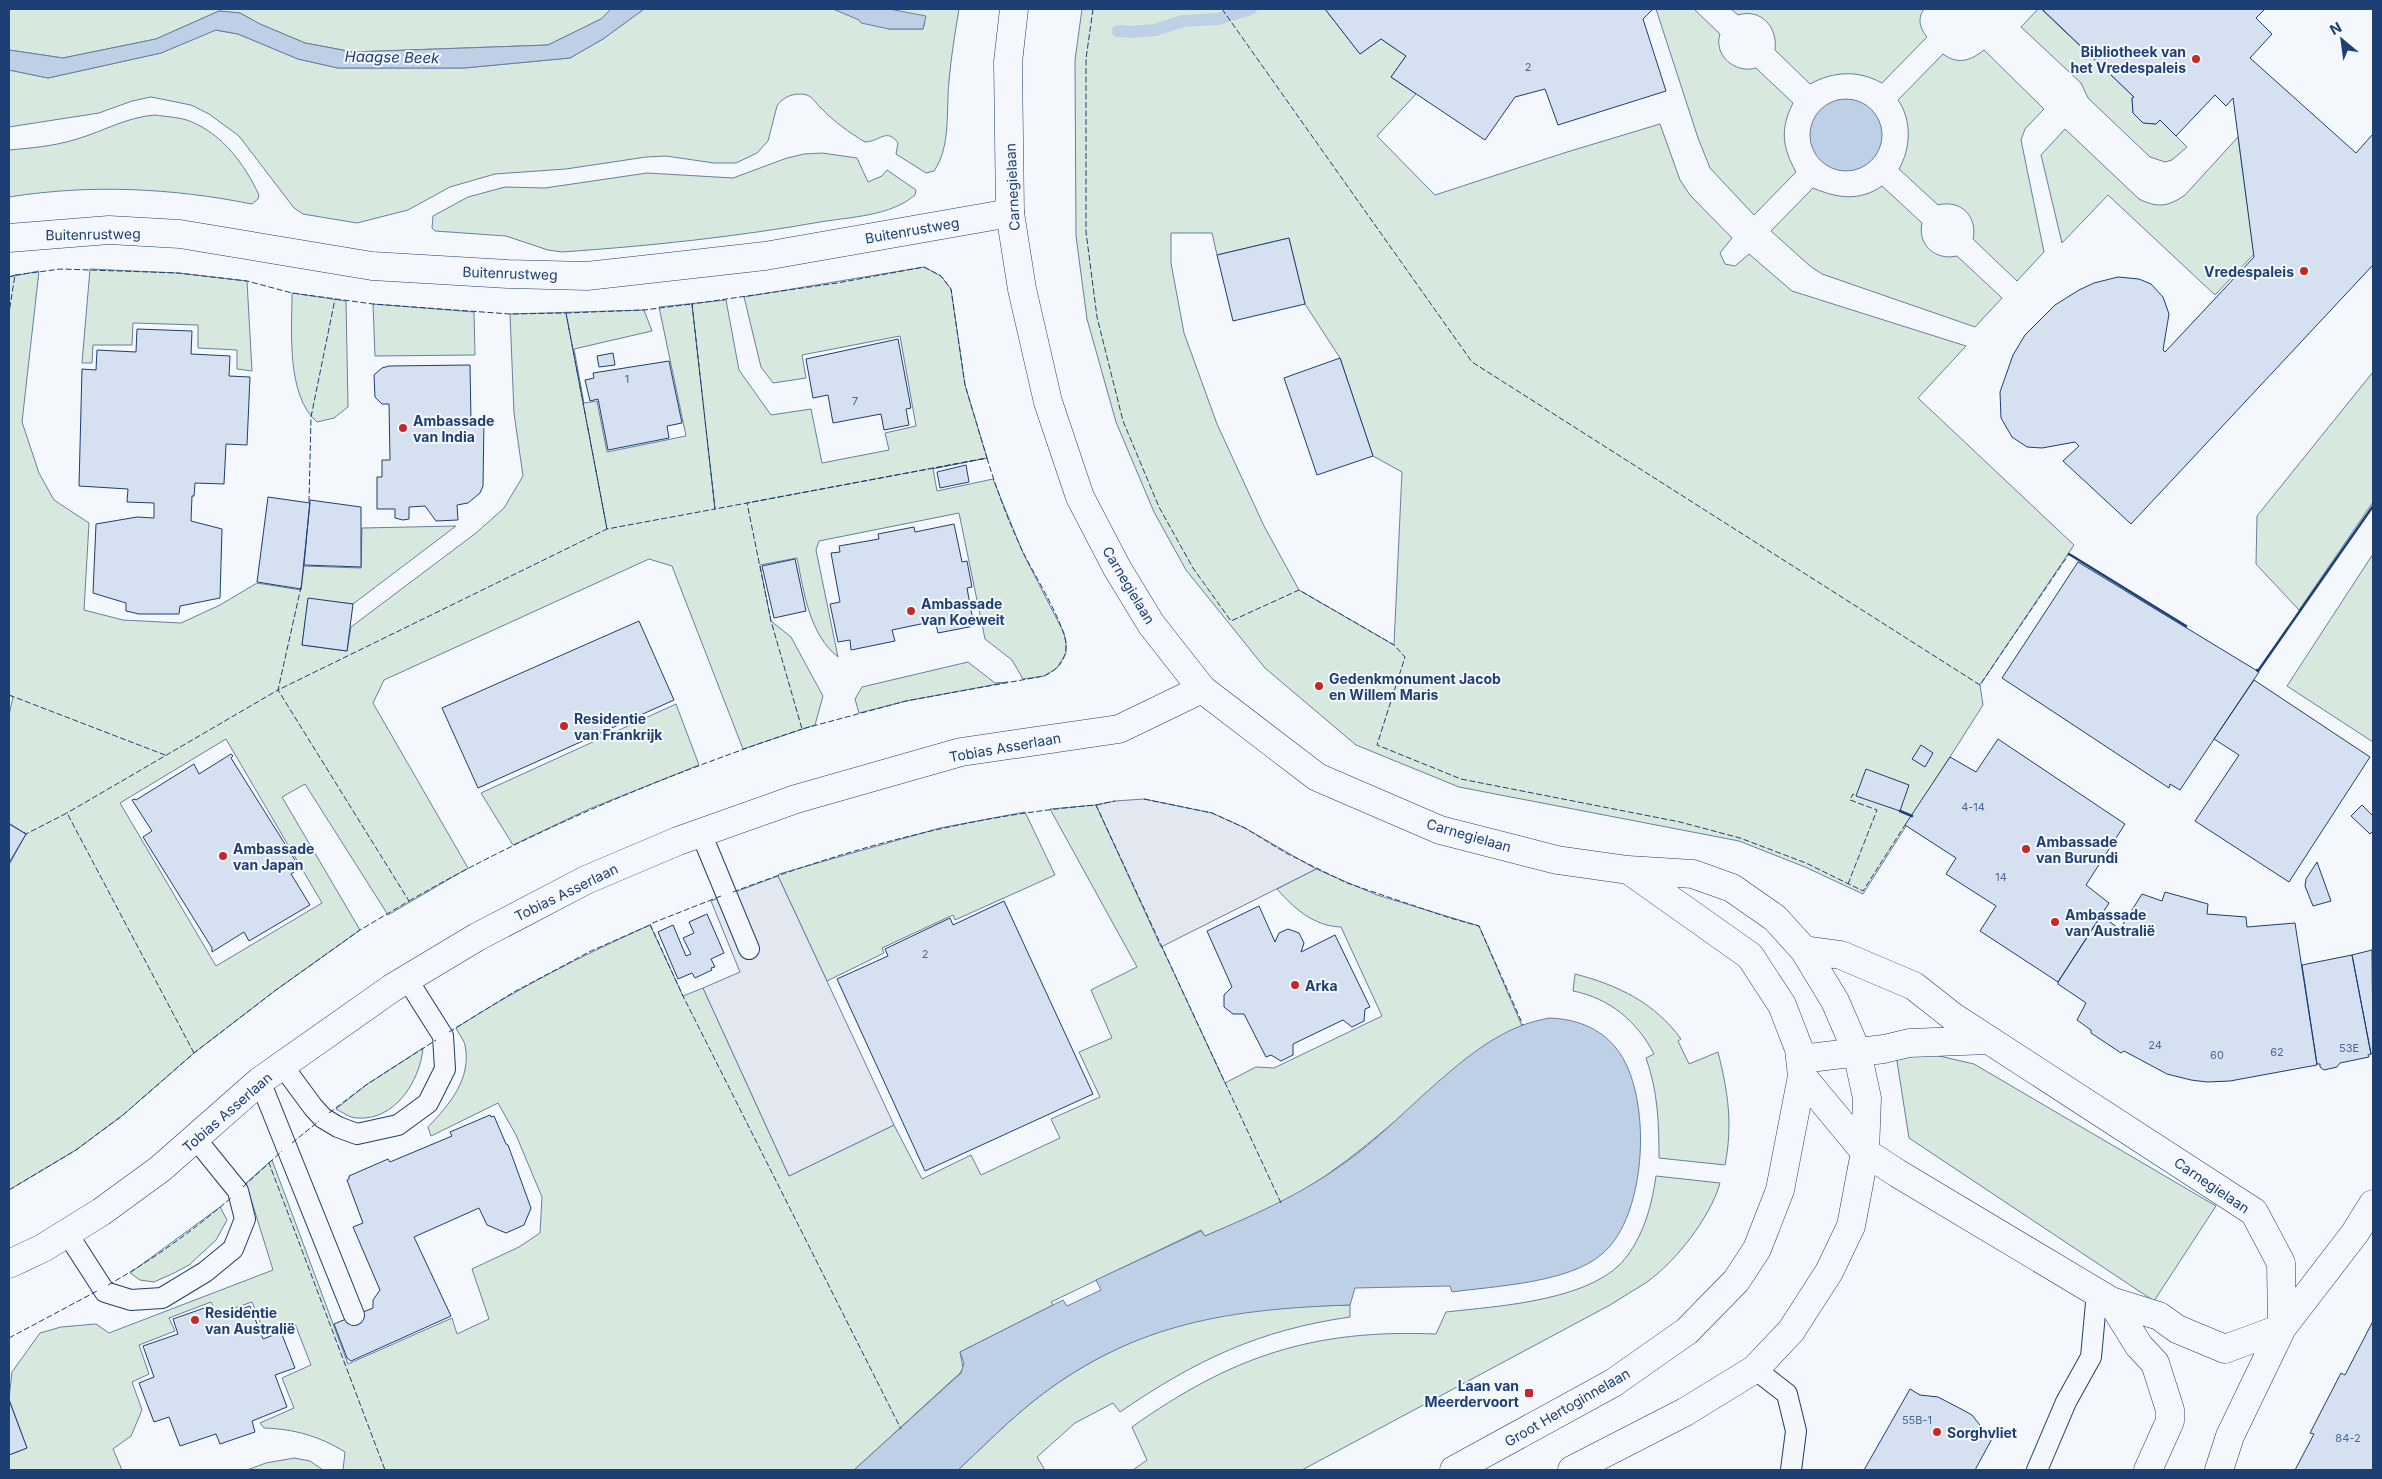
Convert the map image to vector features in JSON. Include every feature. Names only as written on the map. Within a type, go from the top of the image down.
[{"type":"street","name":"Carnegielaan","points":[[1014,9],[1008,62],[1010,213],[1022,289],[1048,402],[1080,497],[1117,568],[1151,624],[1202,689],[1317,777],[1440,830],[1557,860],[1628,870],[1693,874],[1732,888],[1775,918],[1804,950],[1835,1001],[1857,1052],[1867,1098],[1865,1152]]},
{"type":"street","name":"Buitenrustweg","points":[[9,238],[109,230],[180,234],[372,266],[508,274],[587,276],[765,256],[1010,213]]},
{"type":"street","name":"Tobias Asserlaan","points":[[9,1264],[43,1248],[101,1212],[160,1169],[260,1081],[407,979],[477,937],[586,880],[701,833],[796,799],[961,752],[1119,729],[1202,689]]},
{"type":"street","name":"Carnegielaan","points":[[1628,870],[1750,956],[1782,1004],[1802,1068],[1865,1152],[2104,1297],[2159,1316],[2177,1329],[2225,1349],[2282,1328],[2281,1263],[2254,1212],[1952,1016],[1914,986],[1840,955],[1804,950]]},
{"type":"street","points":[[1802,1068],[1857,1052],[1884,1049],[1909,1042],[1989,1040]]},
{"type":"street","name":"Groot Hertoginnelaan","points":[[1454,1470],[1613,1383],[1687,1331],[1736,1281],[1757,1250],[1780,1190],[1802,1068]]},
{"type":"street","points":[[1572,1470],[1685,1412],[1755,1370],[1791,1331],[1829,1272],[1851,1226],[1865,1152]]},
{"type":"street","points":[[2219,1470],[2230,1436],[2282,1328],[2355,1233],[2373,1204]]},
{"type":"street","name":"Carnegielaan","points":[[2104,1297],[2139,1346],[2155,1363],[2170,1410],[2170,1421],[2148,1470]]},
{"type":"lane","points":[[701,833],[749,949]]},
{"type":"lane","points":[[282,1065],[313,1107],[323,1118],[338,1127],[357,1134],[398,1125],[428,1103],[445,1069],[443,1036],[407,979]]},
{"type":"lane","points":[[260,1081],[354,1315]]},
{"type":"lane","points":[[67,1233],[105,1292],[131,1300],[162,1298],[205,1272],[233,1249],[245,1219],[238,1191],[195,1138]]},
{"type":"lane","points":[[2037,1470],[2066,1402],[2090,1357],[2104,1297]]},
{"type":"lane","points":[[1755,1370],[1787,1394],[1796,1431],[1791,1470]]},
{"type":"shaded area","points":[[9,9],[611,9],[601,19],[548,45],[353,52],[305,43],[260,24],[240,13],[219,11],[156,39],[63,58],[9,50]]},
{"type":"shaded area","points":[[644,9],[833,9],[889,29],[923,29],[925,22],[889,9],[959,9],[950,72],[947,128],[943,151],[934,171],[926,173],[896,154],[898,143],[890,136],[883,136],[865,142],[836,122],[809,96],[799,94],[786,97],[777,106],[768,141],[757,153],[736,163],[714,163],[666,156],[646,157],[566,169],[495,174],[450,187],[408,210],[357,223],[303,214],[294,208],[239,136],[209,114],[191,105],[151,97],[132,101],[99,113],[9,127],[9,70],[48,78],[161,53],[215,30],[238,34],[298,59],[338,68],[464,68],[570,58],[603,39]]},
{"type":"shaded area","points":[[1082,9],[1325,9],[1360,54],[1381,39],[1406,56],[1391,77],[1416,94],[1377,136],[1435,195],[1660,124],[1680,180],[1690,195],[1732,238],[1720,253],[1725,264],[1735,266],[1749,254],[1792,291],[1966,346],[1918,398],[2074,545],[1980,685],[1983,705],[1863,894],[1805,867],[1739,841],[1459,787],[1356,745],[1265,668],[1186,570],[1154,512],[1116,422],[1087,319],[1076,236],[1075,60]],"holes":[[[1171,233],[1212,233],[1217,255],[1289,238],[1305,304],[1340,358],[1373,456],[1402,472],[1394,645],[1299,590],[1264,526],[1217,424],[1184,333],[1171,263]]]},
{"type":"shaded area","points":[[1656,9],[1694,9],[1720,34],[1720,49],[1728,61],[1734,66],[1741,68],[1756,68],[1793,103],[1786,121],[1784,138],[1791,163],[1796,172],[1754,215],[1710,168],[1698,138]]},
{"type":"shaded area","points":[[1731,9],[1924,9],[1920,23],[1927,37],[1882,83],[1864,76],[1846,74],[1828,77],[1810,84],[1775,50],[1774,34],[1766,21],[1754,14],[1738,15]]},
{"type":"shaded area","points":[[2038,9],[2041,9],[2134,97],[2132,98],[2133,113],[2144,123],[2156,124],[2160,120],[2187,147],[2172,160],[2165,162],[2150,157],[2088,98],[2081,83],[2021,27]]},
{"type":"shaded area","points":[[1984,50],[2044,109],[2025,129],[2021,140],[2044,252],[2017,281],[1973,239],[1973,224],[1966,212],[1954,205],[1938,205],[1899,169],[1908,143],[1908,125],[1903,108],[1898,100],[1943,54],[1954,60],[1964,60],[1974,57]]},
{"type":"shaded area","points":[[155,115],[188,120],[214,135],[240,162],[259,195],[258,199],[252,204],[161,191],[101,189],[70,190],[9,197],[9,150],[69,141],[125,121]]},
{"type":"shaded area","points":[[2065,129],[2139,199],[2157,205],[2168,204],[2185,195],[2238,137],[2254,254],[2215,295],[2108,195],[2062,243],[2041,155]]},
{"type":"shaded area","points":[[822,153],[857,158],[868,182],[882,176],[887,170],[916,190],[915,195],[894,207],[857,217],[692,240],[562,252],[548,250],[506,236],[435,231],[432,228],[433,216],[468,197],[505,187],[545,188],[647,173],[733,178],[787,158],[804,154]]},
{"type":"shaded area","points":[[1882,186],[1922,223],[1922,238],[1930,250],[1942,256],[1957,256],[2002,298],[1975,327],[1822,274],[1810,266],[1771,231],[1813,188],[1848,197],[1865,194]]},
{"type":"shaded area","points":[[924,267],[941,276],[951,289],[965,385],[987,458],[933,469],[937,491],[993,479],[1023,553],[1064,633],[1066,653],[1057,668],[1044,676],[1023,679],[1012,660],[985,639],[959,513],[819,541],[816,550],[838,657],[828,648],[814,625],[805,598],[797,558],[760,565],[771,621],[791,637],[823,696],[815,725],[743,749],[672,566],[649,559],[384,680],[373,703],[468,868],[388,915],[305,784],[282,797],[360,930],[276,990],[194,1053],[123,1115],[76,1150],[9,1190],[9,865],[26,834],[9,823],[9,715],[13,697],[9,695],[9,277],[39,271],[22,422],[39,473],[54,500],[89,523],[84,610],[123,620],[181,623],[220,605],[257,583],[301,590],[304,566],[361,568],[362,528],[456,526],[353,604],[308,599],[302,645],[347,651],[351,627],[476,533],[504,508],[523,476],[514,413],[510,314],[644,310],[652,331],[574,349],[584,403],[597,401],[607,452],[686,436],[659,307],[726,300],[739,370],[771,415],[811,409],[822,463],[889,450],[885,433],[916,426],[900,336],[802,355],[806,378],[773,383],[761,367],[744,297]],"holes":[[[226,739],[322,903],[216,966],[120,803]]]},
{"type":"shaded area","points":[[90,269],[178,273],[247,281],[252,371],[237,369],[237,350],[198,348],[198,325],[133,323],[132,345],[93,345],[92,363],[82,363]]},
{"type":"shaded area","points":[[292,293],[346,301],[348,407],[334,418],[317,422],[307,410],[300,396],[293,362]]},
{"type":"shaded area","points":[[373,304],[474,312],[475,355],[375,356]]},
{"type":"shaded area","points":[[2373,372],[2373,502],[2299,610],[2256,564],[2257,516]]},
{"type":"shaded area","points":[[2373,554],[2373,742],[2287,686]]},
{"type":"shaded area","points":[[968,662],[995,683],[1008,682],[906,701],[859,713],[855,699],[862,687]]},
{"type":"shaded area","points":[[676,704],[699,765],[589,809],[513,845],[481,793]]},
{"type":"shaded area","points":[[1144,799],[1212,813],[1245,828],[1316,869],[1161,947],[1096,805],[1115,801]]},
{"type":"shaded area","points":[[1096,805],[1225,1083],[1256,1067],[1274,1068],[1382,1016],[1341,927],[1313,920],[1290,903],[1277,889],[1316,869],[1377,895],[1479,926],[1522,1026],[1489,1043],[1469,1057],[1368,1144],[1325,1176],[1291,1198],[1205,1236],[1201,1230],[1051,1302],[1053,1305],[960,1352],[963,1368],[960,1373],[854,1470],[343,1470],[345,1452],[335,1446],[306,1434],[264,1428],[260,1423],[294,1408],[282,1378],[311,1365],[295,1324],[265,1334],[252,1302],[217,1314],[211,1302],[169,1318],[175,1331],[139,1345],[149,1374],[132,1382],[142,1410],[131,1436],[113,1449],[122,1470],[9,1470],[9,1455],[27,1448],[9,1399],[12,1372],[40,1333],[61,1327],[96,1324],[109,1333],[273,1270],[246,1183],[272,1160],[348,1364],[452,1318],[457,1334],[489,1319],[472,1269],[519,1247],[540,1233],[542,1197],[516,1135],[498,1103],[431,1136],[428,1127],[451,1100],[462,1080],[465,1069],[465,1045],[456,1028],[503,999],[551,973],[650,925],[683,996],[703,988],[789,1176],[894,1125],[922,1179],[971,1155],[981,1175],[1060,1138],[1051,1119],[1100,1097],[1079,1052],[1112,1038],[1091,990],[1137,967],[1050,809]]},
{"type":"shaded area","points":[[1025,812],[1055,875],[955,920],[953,915],[882,948],[884,953],[827,981],[778,876],[779,874],[940,828]]},
{"type":"shaded area","points":[[778,876],[894,1125],[789,1176],[703,988],[740,972],[711,901]]},
{"type":"shaded area","points":[[1575,974],[1621,990],[1660,1015],[1681,1039],[1678,1041],[1689,1064],[1718,1052],[1729,1122],[1725,1165],[1659,1158],[1657,1108],[1646,1058],[1654,1054],[1639,1031],[1621,1013],[1598,999],[1573,991]]},
{"type":"shaded area","points":[[423,1048],[421,1061],[411,1085],[394,1106],[383,1113],[371,1117],[357,1118],[336,1109],[366,1085]]},
{"type":"shaded area","points":[[1896,1055],[1935,1055],[1974,1064],[2216,1206],[2154,1301],[1909,1138]]},
{"type":"shaded area","points":[[1656,1176],[1720,1183],[1700,1224],[1680,1251],[1647,1282],[1610,1305],[1302,1470],[1133,1470],[1147,1460],[1132,1427],[1169,1402],[1204,1382],[1240,1365],[1275,1352],[1351,1336],[1436,1334],[1446,1312],[1492,1307],[1544,1298],[1570,1292],[1593,1282],[1613,1270],[1634,1246],[1647,1217]]},
{"type":"shaded area","points":[[220,1207],[227,1220],[216,1240],[189,1265],[154,1282],[140,1280],[130,1273]]},
{"type":"shaded area","points":[[1350,1305],[1350,1317],[1286,1330],[1257,1339],[1229,1350],[1175,1377],[1120,1412],[1113,1403],[1075,1423],[1037,1457],[1045,1470],[958,1470],[1008,1423],[1060,1381],[1126,1345],[1173,1327],[1222,1315],[1286,1308]]},
{"type":"shaded area","points":[[294,1458],[310,1461],[323,1470],[247,1470],[266,1463]]},
{"type":"water","name":"Haagse Beek","points":[[611,9],[644,9],[603,39],[570,58],[464,68],[338,68],[298,59],[238,34],[216,30],[161,53],[48,78],[9,70],[9,50],[63,58],[156,39],[219,11],[240,13],[260,24],[305,43],[353,52],[548,45],[601,19]]},
{"type":"water","points":[[833,9],[889,9],[926,16],[923,29],[889,29],[861,23],[859,20]]},
{"type":"water","points":[[1853,99],[1872,109],[1880,121],[1882,135],[1880,149],[1872,161],[1860,169],[1839,171],[1820,161],[1812,149],[1810,128],[1820,109],[1832,101]]},
{"type":"water","points":[[1549,1018],[1577,1022],[1594,1030],[1609,1041],[1616,1048],[1628,1068],[1636,1094],[1640,1123],[1640,1154],[1636,1184],[1629,1212],[1617,1236],[1602,1254],[1588,1264],[1571,1271],[1531,1282],[1452,1292],[1450,1286],[1355,1288],[1350,1305],[1265,1310],[1187,1324],[1113,1351],[1076,1371],[1029,1405],[958,1470],[854,1470],[961,1373],[964,1363],[960,1352],[1063,1300],[1067,1306],[1101,1290],[1096,1280],[1201,1231],[1205,1236],[1226,1227],[1303,1190],[1358,1153],[1458,1064],[1480,1048],[1501,1035],[1523,1025]]},
{"type":"building","points":[[1325,9],[1653,9],[1643,19],[1666,91],[1558,125],[1545,89],[1515,97],[1485,140],[1391,77],[1406,56],[1381,39],[1360,54]]},
{"type":"building","name":"Vredespaleis","points":[[2042,9],[2265,9],[2256,18],[2272,34],[2250,58],[2356,153],[2373,134],[2373,265],[2131,524],[2063,461],[2079,446],[2075,442],[2042,448],[2027,447],[2012,437],[2001,418],[2000,392],[2013,355],[2025,335],[2055,305],[2079,290],[2094,283],[2118,277],[2139,279],[2151,284],[2163,297],[2169,314],[2163,350],[2165,352],[2254,257],[2233,98],[2226,106],[2215,95],[2176,136],[2160,120],[2156,124],[2143,123],[2133,113],[2132,98],[2134,97]]},
{"type":"building","points":[[1289,238],[1305,304],[1233,321],[1217,255]]},
{"type":"building","points":[[137,329],[192,331],[191,354],[230,356],[229,376],[250,377],[247,445],[226,444],[224,484],[195,483],[194,496],[192,496],[191,521],[222,529],[220,598],[180,606],[179,614],[139,614],[126,611],[126,603],[93,593],[96,524],[137,517],[154,518],[154,503],[127,502],[128,489],[79,486],[82,369],[96,370],[97,350],[136,352]]},
{"type":"building","points":[[898,339],[911,408],[906,409],[909,425],[884,430],[881,414],[833,423],[828,395],[813,398],[806,359]]},
{"type":"building","points":[[613,353],[615,365],[599,367],[597,356]]},
{"type":"building","points":[[1340,358],[1373,456],[1317,475],[1284,378]]},
{"type":"building","points":[[669,361],[682,423],[667,426],[669,438],[608,450],[598,399],[590,401],[585,380],[594,378],[593,373]]},
{"type":"building","points":[[470,365],[471,421],[484,420],[483,486],[480,493],[468,503],[457,505],[458,520],[436,521],[425,506],[409,507],[409,519],[403,520],[395,518],[395,509],[377,509],[377,477],[382,477],[382,460],[390,460],[389,404],[382,404],[375,397],[374,375],[382,368],[389,366]]},
{"type":"building","points":[[966,465],[969,482],[940,488],[937,472]]},
{"type":"building","points":[[268,497],[310,503],[301,589],[257,582]]},
{"type":"building","points":[[310,500],[361,507],[361,567],[304,565]]},
{"type":"building","points":[[954,524],[962,562],[967,561],[972,587],[967,588],[974,626],[938,633],[935,621],[892,630],[895,641],[851,650],[850,640],[838,642],[830,604],[840,602],[831,553],[840,552],[839,546],[879,539],[878,534],[914,527],[915,532]]},
{"type":"building","points":[[795,559],[806,611],[774,618],[762,566]]},
{"type":"building","points":[[2078,562],[2259,672],[2180,790],[2170,784],[2169,788],[2002,678]]},
{"type":"building","points":[[308,598],[353,604],[347,651],[302,645]]},
{"type":"building","points":[[639,621],[674,700],[478,788],[442,708]]},
{"type":"building","points":[[2254,680],[2370,757],[2289,882],[2195,821],[2239,755],[2214,739]]},
{"type":"building","points":[[1998,739],[2125,824],[2086,885],[2109,903],[2058,982],[1980,931],[1996,906],[1946,874],[1956,858],[1905,825],[1950,757],[1976,772]]},
{"type":"building","points":[[1921,745],[1933,753],[1925,767],[1912,759]]},
{"type":"building","points":[[231,754],[233,756],[231,758],[300,868],[291,874],[310,905],[249,941],[244,932],[212,952],[212,948],[143,837],[152,831],[132,800],[136,800],[194,764],[199,774]]},
{"type":"building","points":[[1866,769],[1909,785],[1900,811],[1856,796]]},
{"type":"building","points":[[2362,805],[2373,816],[2373,831],[2370,834],[2351,816]]},
{"type":"building","points":[[9,824],[26,834],[9,863]]},
{"type":"building","points":[[2317,862],[2331,901],[2313,906],[2305,886],[2306,879]]},
{"type":"building","points":[[2165,892],[2208,904],[2207,914],[2246,917],[2247,927],[2295,923],[2317,1065],[2230,1081],[2207,1082],[2191,1080],[2167,1074],[2124,1051],[2121,1053],[2091,1033],[2091,1030],[2077,1020],[2086,1003],[2058,984],[2058,982],[2101,916],[2120,929],[2142,894],[2162,901]]},
{"type":"building","points":[[1004,901],[1093,1094],[925,1171],[837,979],[888,956],[885,949],[950,918],[953,925]]},
{"type":"building","name":"Arka","points":[[1259,906],[1275,942],[1279,933],[1288,929],[1299,933],[1304,943],[1301,952],[1335,935],[1370,1007],[1365,1009],[1364,1021],[1352,1027],[1343,1020],[1293,1044],[1293,1055],[1281,1061],[1271,1055],[1266,1057],[1244,1014],[1233,1014],[1224,1007],[1224,995],[1232,987],[1207,931]]},
{"type":"building","points":[[707,914],[724,953],[711,959],[715,967],[711,968],[712,970],[695,978],[692,973],[678,979],[658,932],[673,925],[686,956],[691,954],[683,938],[694,933],[689,922]]},
{"type":"building","points":[[2372,950],[2373,1053],[2371,1054],[2352,955]]},
{"type":"building","points":[[2352,955],[2371,1054],[2368,1055],[2369,1057],[2340,1063],[2337,1067],[2324,1070],[2320,1067],[2320,1064],[2317,1064],[2302,965]]},
{"type":"building","points":[[490,1115],[491,1117],[494,1116],[508,1145],[531,1208],[524,1225],[506,1233],[487,1225],[479,1208],[414,1237],[451,1316],[351,1361],[347,1358],[334,1324],[373,1308],[373,1300],[380,1290],[353,1227],[363,1223],[347,1180],[349,1176],[388,1159],[390,1162],[452,1136],[450,1132]]},
{"type":"building","points":[[210,1306],[215,1319],[250,1306],[263,1339],[281,1332],[295,1368],[275,1375],[287,1407],[252,1421],[255,1432],[220,1444],[216,1434],[180,1446],[169,1417],[154,1422],[139,1383],[154,1377],[143,1346],[178,1334],[173,1319]]},
{"type":"building","points":[[2373,1321],[2373,1470],[2295,1470],[2314,1434],[2310,1433],[2341,1373],[2345,1375]]},
{"type":"building","name":"Sorghvliet","points":[[1910,1389],[1920,1395],[1938,1397],[1963,1410],[1972,1415],[1983,1429],[1994,1435],[1975,1470],[1864,1470]]},
{"type":"building","points":[[9,1400],[27,1448],[9,1455]]},
{"type":"waterway","name":"Haagse Beek","points":[[1118,31],[1155,30],[1183,21],[1218,19],[1251,9]]},
{"type":"fence","points":[[1093,9],[1086,59],[1086,232],[1097,317],[1123,421],[1159,507],[1193,568],[1231,621],[1299,590],[1394,645],[1405,657],[1377,745],[1461,779],[1680,822],[1740,838],[1806,863],[1863,891],[1905,825]]},
{"type":"fence","points":[[1222,9],[1472,362],[1980,685],[2069,554]]},
{"type":"fence","points":[[924,267],[941,276],[951,289],[965,385],[987,458],[715,509],[692,304],[837,283],[924,267]]},
{"type":"fence","points":[[15,275],[61,269],[178,273],[247,281],[292,293],[373,304],[510,314],[566,313],[607,529],[278,690],[301,587]]},
{"type":"fence","points":[[9,277],[15,275],[9,313]]},
{"type":"fence","points":[[309,502],[311,417],[335,299]]},
{"type":"fence","points":[[692,304],[715,509],[607,529],[566,313],[644,310],[692,304]]},
{"type":"fence","points":[[987,458],[1013,531],[1055,612],[1064,635],[1066,649],[1061,663],[1044,676],[906,701],[802,729],[771,621],[747,503],[987,458]]},
{"type":"fence","points":[[9,1190],[76,1150],[123,1115],[194,1053],[276,990],[360,930],[409,901],[278,690],[67,813]]},
{"type":"fence","points":[[9,695],[165,755]]},
{"type":"fence","points":[[409,901],[504,850],[601,805],[700,765],[802,729]]},
{"type":"fence","points":[[1848,884],[1877,810],[1850,800],[1853,794],[1856,796]]},
{"type":"fence","points":[[1144,799],[1212,813],[1245,828],[1286,853],[1347,883],[1479,926],[1523,1025]]},
{"type":"fence","points":[[1096,805],[1115,801]]},
{"type":"fence","points":[[733,892],[821,861],[911,836],[1003,817],[1096,805],[1281,1203]]},
{"type":"fence","points":[[24,832],[26,834],[67,813],[194,1053]]},
{"type":"fence","points":[[721,896],[650,924],[683,996],[901,1429]]},
{"type":"fence","points":[[449,1032],[514,992],[591,951],[650,925]]},
{"type":"fence","points":[[329,1113],[366,1085],[436,1040]]},
{"type":"fence","points":[[292,1143],[319,1121]]},
{"type":"fence","points":[[269,1163],[282,1151]]},
{"type":"fence","points":[[243,1187],[269,1163],[385,1470]]},
{"type":"fence","points":[[108,1285],[172,1244],[232,1197]]},
{"type":"fence","points":[[9,1338],[97,1291]]},
{"type":"wall","points":[[2257,670],[2373,506]]},
{"type":"wall","points":[[2069,554],[2186,626]]},
{"type":"wall","points":[[1900,811],[1912,816]]},
{"type":"place","name":"Bibliotheek van het Vredespaleis","points":[[2196,59]]},
{"type":"place","name":"Vredespaleis","points":[[2304,271]]},
{"type":"place","name":"Ambassade van India","points":[[403,428]]},
{"type":"place","name":"Ambassade van Koeweit","points":[[911,611]]},
{"type":"place","name":"Gedenkmonument Jacob en Willem Maris","points":[[1319,686]]},
{"type":"place","name":"Residentie van Frankrijk","points":[[564,726]]},
{"type":"place","name":"Ambassade van Burundi","points":[[2026,849]]},
{"type":"place","name":"Ambassade van Japan","points":[[223,856]]},
{"type":"place","name":"Ambassade van Australië","points":[[2055,922]]},
{"type":"place","name":"Arka","points":[[1295,985]]},
{"type":"place","name":"Residentie van Australië","points":[[195,1320]]},
{"type":"place","name":"Laan van Meerdervoort","points":[[1529,1393]]},
{"type":"place","name":"Sorghvliet","points":[[1937,1432]]}]
